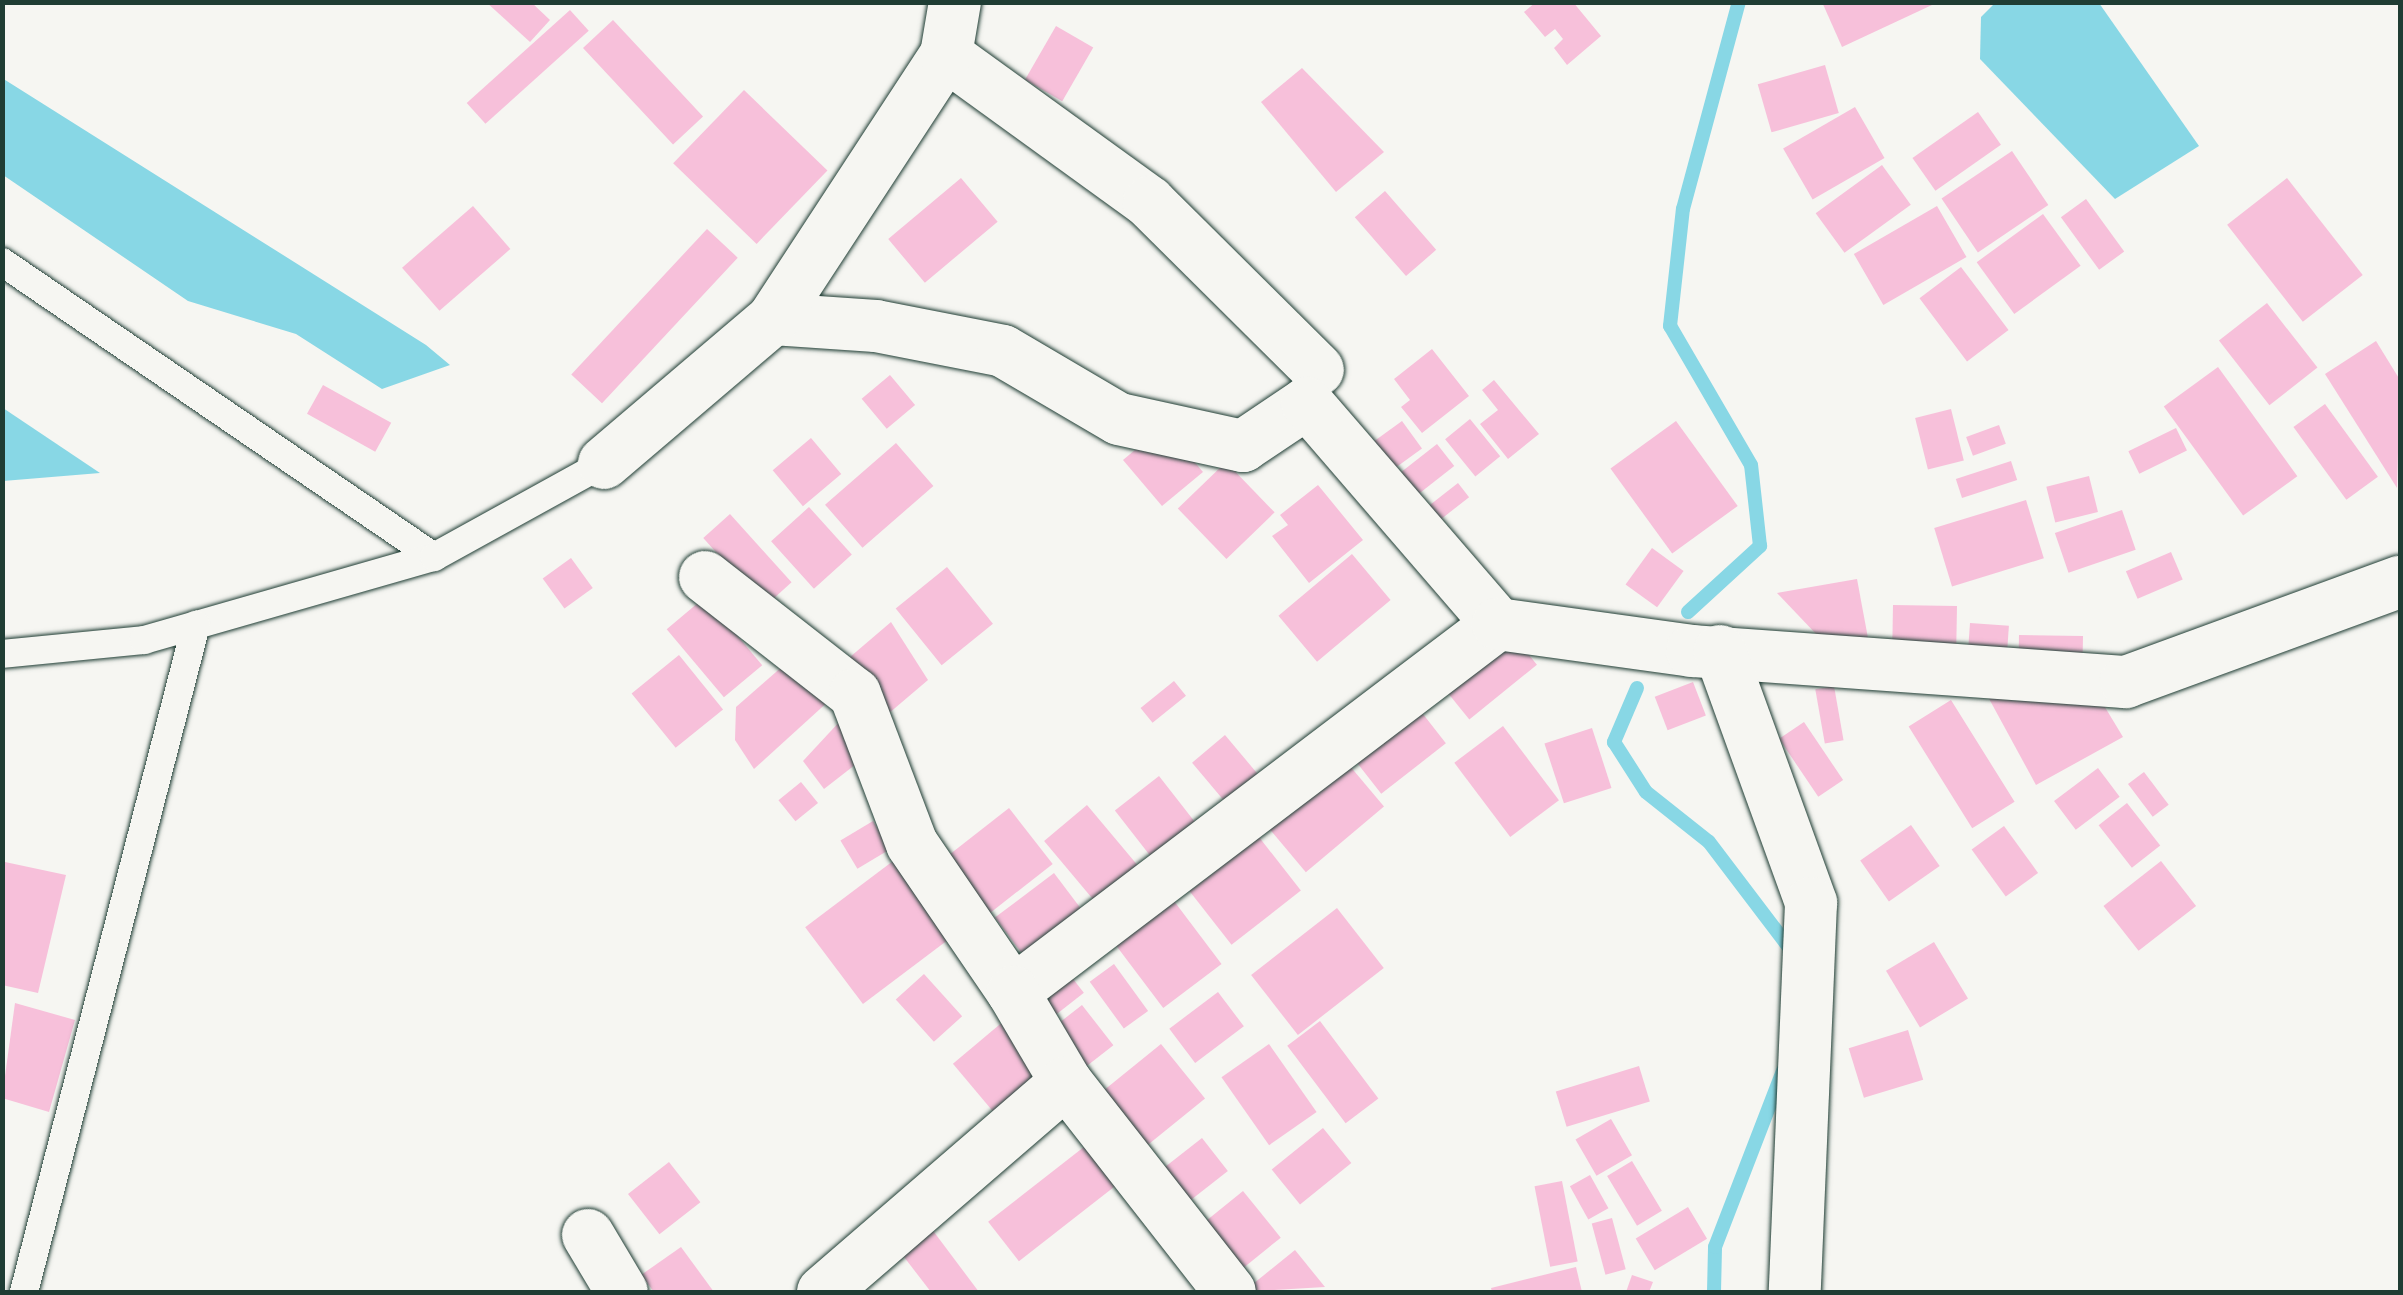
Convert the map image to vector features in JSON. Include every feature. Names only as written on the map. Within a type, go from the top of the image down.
[{"type":"street","points":[[604,464],[773,319],[946,55],[955,2]]},
{"type":"street","points":[[946,55],[1149,202],[1318,370]]},
{"type":"street","points":[[773,319],[876,326],[1002,350],[1119,419],[1244,446],[1308,403],[1498,624],[1720,651],[2126,682],[2400,582]]},
{"type":"street","points":[[705,577],[855,694],[912,844],[1014,992],[1066,1082],[1230,1292]]},
{"type":"street","points":[[1014,992],[1498,624]]},
{"type":"street","points":[[1720,651],[1811,903],[1795,1292]]},
{"type":"street","points":[[823,1292],[1066,1082]]},
{"type":"street","points":[[588,1235],[622,1292]]},
{"type":"lane","points":[[2,262],[434,558]]},
{"type":"lane","points":[[2,654],[196,625],[434,558],[604,464]]},
{"type":"lane","points":[[24,1292],[196,625]]},
{"type":"water","points":[[1996,2],[2099,3],[2199,146],[2115,199],[1980,59],[1981,17]]},
{"type":"water","points":[[2,78],[426,345],[450,365],[382,389],[296,334],[188,301],[3,175]]},
{"type":"water","points":[[3,408],[100,473],[3,481]]},
{"type":"building","points":[[486,2],[531,2],[550,20],[530,42]]},
{"type":"building","points":[[1536,2],[1573,2],[1601,36],[1567,65],[1554,48],[1563,39],[1555,29],[1545,37],[1524,12]]},
{"type":"building","points":[[1822,2],[1930,2],[1932,5],[1842,47]]},
{"type":"building","points":[[570,10],[589,31],[485,124],[467,103]]},
{"type":"building","points":[[613,20],[703,117],[673,145],[583,48]]},
{"type":"building","points":[[1056,26],[1093,48],[1062,101],[1025,80]]},
{"type":"building","points":[[1825,65],[1839,113],[1771,132],[1758,84]]},
{"type":"building","points":[[1302,68],[1384,152],[1336,192],[1261,102]]},
{"type":"building","points":[[744,90],[827,171],[757,244],[673,163]]},
{"type":"building","points":[[1855,107],[1884,158],[1813,200],[1783,148]]},
{"type":"building","points":[[1978,112],[2001,145],[1935,191],[1912,158]]},
{"type":"building","points":[[2012,151],[2048,205],[1978,252],[1942,199]]},
{"type":"building","points":[[1882,165],[1911,205],[1844,253],[1816,213]]},
{"type":"building","points":[[961,178],[998,222],[925,283],[888,239]]},
{"type":"building","points":[[2287,178],[2363,275],[2303,322],[2227,225]]},
{"type":"building","points":[[1385,191],[1436,250],[1406,276],[1355,217]]},
{"type":"building","points":[[2086,199],[2124,252],[2099,270],[2061,217]]},
{"type":"building","points":[[473,206],[510,249],[439,311],[402,268]]},
{"type":"building","points":[[1937,206],[1966,257],[1883,305],[1854,254]]},
{"type":"building","points":[[2043,214],[2081,266],[2014,314],[1977,262]]},
{"type":"building","points":[[707,229],[738,258],[602,403],[571,375]]},
{"type":"building","points":[[1961,267],[2009,330],[1967,361],[1919,298]]},
{"type":"building","points":[[2267,303],[2317,368],[2269,405],[2219,341]]},
{"type":"building","points":[[2376,341],[2400,380],[2397,488],[2325,374]]},
{"type":"building","points":[[1432,349],[1469,396],[1422,433],[1401,407],[1410,400],[1394,379]]},
{"type":"building","points":[[2218,367],[2297,476],[2243,516],[2164,406]]},
{"type":"building","points":[[890,375],[915,405],[887,429],[862,399]]},
{"type":"building","points":[[1494,380],[1539,434],[1508,459],[1480,424],[1498,410],[1482,390]]},
{"type":"building","points":[[323,385],[391,423],[375,452],[307,414]]},
{"type":"building","points":[[2325,404],[2378,477],[2346,500],[2293,427]]},
{"type":"building","points":[[1951,409],[1964,460],[1928,469],[1915,418]]},
{"type":"building","points":[[1470,419],[1500,456],[1475,476],[1445,439]]},
{"type":"building","points":[[1402,421],[1422,449],[1382,477],[1362,450]]},
{"type":"building","points":[[1676,421],[1738,506],[1672,554],[1610,469]]},
{"type":"building","points":[[1999,425],[2006,444],[1973,456],[1966,437]]},
{"type":"building","points":[[2176,428],[2187,450],[2139,474],[2128,451]]},
{"type":"building","points":[[1155,433],[1171,434],[1203,472],[1162,506],[1123,460]]},
{"type":"building","points":[[811,438],[841,474],[803,506],[773,470]]},
{"type":"building","points":[[896,443],[933,486],[862,548],[825,505]]},
{"type":"building","points":[[1437,444],[1454,466],[1402,507],[1385,485]]},
{"type":"building","points":[[2011,461],[2017,480],[1962,498],[1956,479]]},
{"type":"building","points":[[1226,462],[1275,512],[1226,559],[1178,509]]},
{"type":"building","points":[[2089,476],[2098,512],[2055,523],[2046,487]]},
{"type":"building","points":[[1458,483],[1469,497],[1435,524],[1424,509]]},
{"type":"building","points":[[1318,485],[1363,540],[1309,583],[1272,536],[1288,525],[1280,515]]},
{"type":"building","points":[[2026,500],[2044,558],[1952,586],[1934,528]]},
{"type":"building","points":[[809,507],[852,555],[814,589],[771,541]]},
{"type":"building","points":[[2122,510],[2136,550],[2069,573],[2055,533]]},
{"type":"building","points":[[730,514],[792,582],[765,606],[703,538]]},
{"type":"building","points":[[1652,548],[1684,571],[1657,607],[1626,584]]},
{"type":"building","points":[[2171,552],[2183,580],[2138,599],[2126,571]]},
{"type":"building","points":[[1352,554],[1391,600],[1317,662],[1278,616]]},
{"type":"building","points":[[571,558],[593,588],[564,609],[543,579]]},
{"type":"building","points":[[947,567],[993,624],[942,665],[896,609]]},
{"type":"building","points":[[1857,579],[1870,649],[1837,656],[1777,593]]},
{"type":"building","points":[[705,597],[762,665],[724,697],[667,629]]},
{"type":"building","points":[[1893,605],[1957,606],[1956,653],[1892,652]]},
{"type":"building","points":[[891,622],[928,680],[888,714],[843,663]]},
{"type":"building","points":[[1970,623],[2009,626],[2006,663],[1967,660]]},
{"type":"building","points":[[1508,629],[1537,665],[1469,719],[1440,684]]},
{"type":"building","points":[[2019,635],[2083,636],[2082,667],[2018,666]]},
{"type":"building","points":[[679,655],[723,709],[676,748],[632,693]]},
{"type":"building","points":[[792,658],[831,699],[754,769],[735,740],[736,707]]},
{"type":"building","points":[[1174,681],[1186,696],[1153,723],[1141,708]]},
{"type":"building","points":[[1693,682],[1706,716],[1668,730],[1655,697]]},
{"type":"building","points":[[1834,686],[1844,740],[1825,743],[1815,689]]},
{"type":"building","points":[[2094,689],[2123,737],[2036,785],[1987,695]]},
{"type":"building","points":[[1412,700],[1446,743],[1381,794],[1347,750]]},
{"type":"building","points":[[1951,700],[2015,802],[1972,828],[1909,726]]},
{"type":"building","points":[[842,719],[869,754],[824,789],[803,761]]},
{"type":"building","points":[[1804,722],[1843,780],[1818,797],[1779,739]]},
{"type":"building","points":[[1503,726],[1559,800],[1510,837],[1454,763]]},
{"type":"building","points":[[1592,728],[1611,788],[1564,803],[1544,743]]},
{"type":"building","points":[[1225,735],[1264,781],[1231,809],[1192,763]]},
{"type":"building","points":[[1339,753],[1384,807],[1306,872],[1261,819]]},
{"type":"building","points":[[2098,768],[2120,797],[2076,830],[2054,801]]},
{"type":"building","points":[[2144,772],[2169,805],[2153,817],[2128,784]]},
{"type":"building","points":[[1159,776],[1203,832],[1159,866],[1115,810]]},
{"type":"building","points":[[801,782],[818,803],[795,821],[778,800]]},
{"type":"building","points":[[2127,803],[2160,846],[2132,868],[2099,825]]},
{"type":"building","points":[[1087,805],[1147,877],[1105,913],[1044,841]]},
{"type":"building","points":[[1009,808],[1053,864],[983,918],[940,862]]},
{"type":"building","points":[[873,821],[890,849],[857,869],[840,841]]},
{"type":"building","points":[[1911,825],[1940,866],[1889,902],[1860,861]]},
{"type":"building","points":[[2004,826],[2038,873],[2006,896],[1972,850]]},
{"type":"building","points":[[1259,837],[1301,891],[1232,945],[1190,891]]},
{"type":"building","points":[[905,852],[963,929],[863,1004],[805,927]]},
{"type":"building","points":[[2161,861],[2196,906],[2139,951],[2103,906]]},
{"type":"building","points":[[5,862],[66,875],[38,993],[2,985]]},
{"type":"building","points":[[1054,873],[1093,924],[1033,969],[995,918]]},
{"type":"building","points":[[1174,901],[1222,964],[1163,1008],[1116,945]]},
{"type":"building","points":[[1337,908],[1384,968],[1298,1035],[1251,975]]},
{"type":"building","points":[[1934,942],[1968,999],[1920,1027],[1886,971]]},
{"type":"building","points":[[1114,964],[1148,1011],[1124,1029],[1090,982]]},
{"type":"building","points":[[1066,970],[1084,993],[1043,1025],[1025,1002]]},
{"type":"building","points":[[924,974],[962,1016],[934,1042],[896,999]]},
{"type":"building","points":[[1218,992],[1244,1026],[1195,1063],[1169,1029]]},
{"type":"building","points":[[15,1003],[75,1020],[49,1112],[2,1098]]},
{"type":"building","points":[[1082,1005],[1113,1045],[1077,1074],[1046,1033]]},
{"type":"building","points":[[1005,1020],[1048,1071],[996,1115],[953,1064]]},
{"type":"building","points":[[1320,1021],[1378,1098],[1346,1123],[1287,1046]]},
{"type":"building","points":[[1908,1030],[1923,1080],[1864,1098],[1849,1048]]},
{"type":"building","points":[[1161,1044],[1205,1098],[1141,1151],[1096,1096]]},
{"type":"building","points":[[1269,1044],[1317,1112],[1269,1145],[1221,1077]]},
{"type":"building","points":[[1639,1066],[1650,1101],[1567,1127],[1556,1091]]},
{"type":"building","points":[[1611,1119],[1632,1155],[1596,1176],[1575,1140]]},
{"type":"building","points":[[1323,1128],[1351,1163],[1300,1205],[1272,1170]]},
{"type":"building","points":[[1202,1138],[1228,1171],[1179,1209],[1153,1176]]},
{"type":"building","points":[[1089,1143],[1120,1182],[1019,1261],[988,1222]]},
{"type":"building","points":[[1632,1161],[1662,1211],[1637,1226],[1607,1176]]},
{"type":"building","points":[[669,1162],[700,1202],[659,1234],[628,1194]]},
{"type":"building","points":[[1590,1175],[1608,1208],[1588,1219],[1570,1186]]},
{"type":"building","points":[[1562,1181],[1578,1261],[1550,1267],[1535,1186]]},
{"type":"building","points":[[1243,1191],[1281,1238],[1229,1279],[1192,1233]]},
{"type":"building","points":[[1688,1207],[1707,1239],[1655,1270],[1636,1238]]},
{"type":"building","points":[[1612,1218],[1626,1269],[1605,1275],[1592,1223]]},
{"type":"building","points":[[925,1220],[979,1292],[931,1292],[894,1244]]},
{"type":"building","points":[[681,1247],[714,1292],[654,1292],[641,1275]]},
{"type":"building","points":[[1295,1250],[1325,1287],[1243,1292]]},
{"type":"building","points":[[1576,1267],[1582,1292],[1492,1292],[1491,1288]]},
{"type":"building","points":[[1632,1275],[1653,1282],[1649,1292],[1626,1292]]},
{"type":"waterway","points":[[1688,612],[1760,546],[1751,465],[1670,326],[1683,209],[1739,2]]},
{"type":"waterway","points":[[1637,688],[1614,742],[1646,792],[1709,842],[1791,950]]},
{"type":"waterway","points":[[1714,1292],[1715,1247],[1783,1071]]}]
